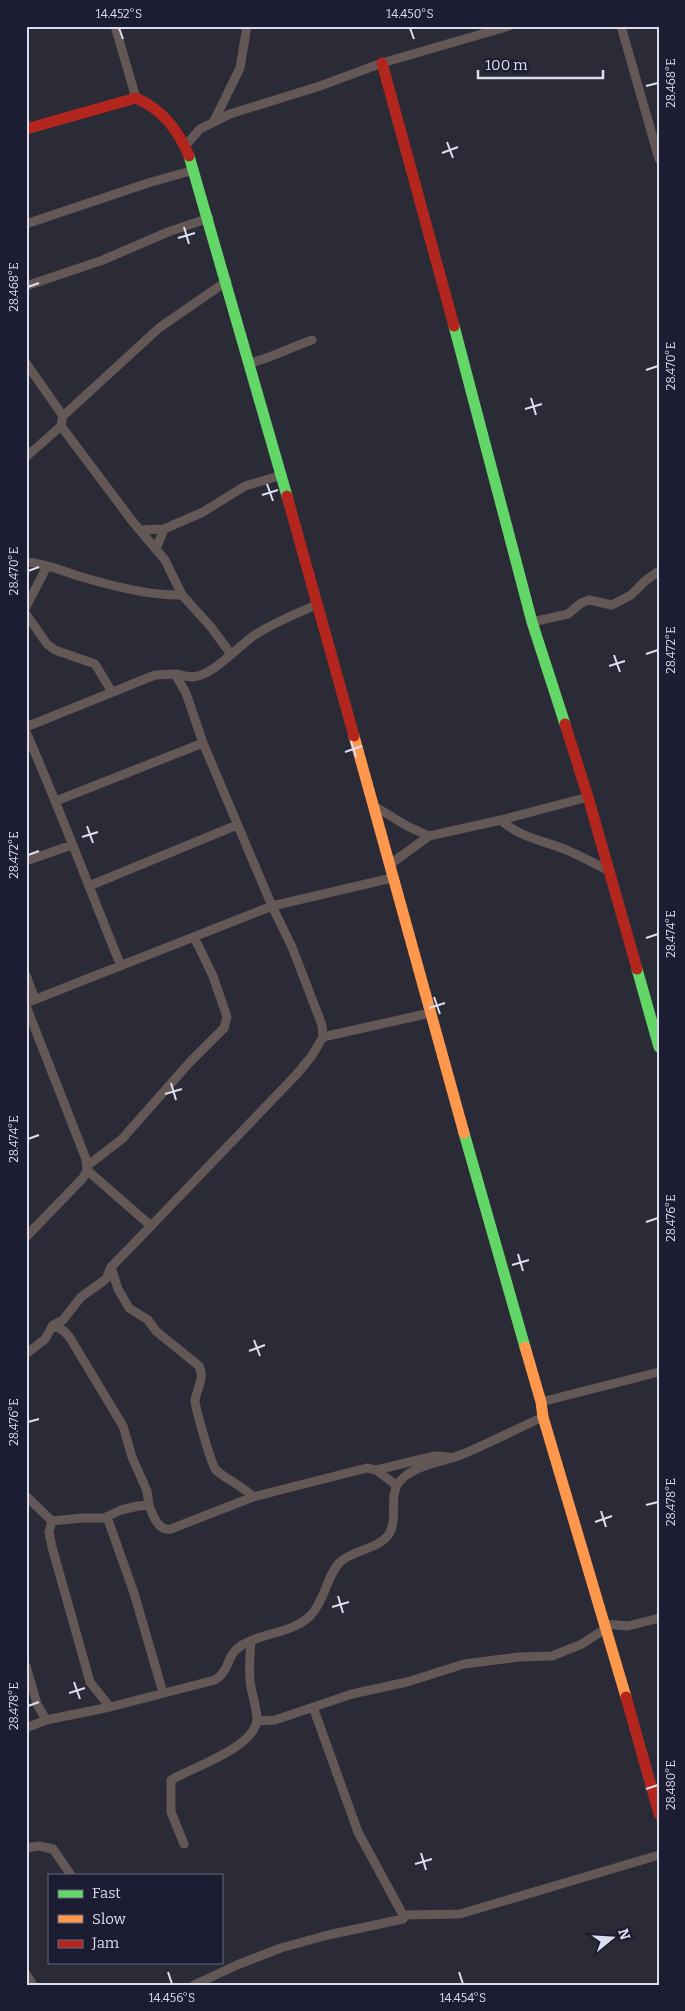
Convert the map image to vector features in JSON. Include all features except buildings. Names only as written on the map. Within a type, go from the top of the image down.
[{"type":"street","points":[[115,26],[136,98]]},
{"type":"street","points":[[214,121],[240,68],[247,26]]},
{"type":"street","points":[[185,146],[200,129],[214,121],[320,86],[382,63],[509,26]]},
{"type":"street","points":[[621,26],[659,159]]},
{"type":"street","points":[[382,63],[480,418],[532,622],[588,797],[659,1047]]},
{"type":"street","points":[[26,129],[136,98],[150,102],[158,108],[185,146],[209,218],[227,281],[374,806],[392,878],[541,1402],[543,1417],[659,1814]]},
{"type":"street","points":[[26,224],[194,170]]},
{"type":"street","points":[[26,286],[94,264],[168,232],[209,218]]},
{"type":"street","points":[[26,457],[159,328],[227,281]]},
{"type":"street","points":[[250,363],[264,360],[287,348],[312,340]]},
{"type":"street","points":[[26,363],[62,421],[140,530],[165,560],[182,595],[211,627],[230,653]]},
{"type":"street","points":[[140,530],[164,529],[203,512],[245,486],[282,475]]},
{"type":"street","points":[[156,549],[164,529]]},
{"type":"street","points":[[26,562],[47,566],[99,582],[166,595],[182,595]]},
{"type":"street","points":[[26,608],[47,566]]},
{"type":"street","points":[[532,622],[568,614],[581,603],[589,600],[612,604],[631,595],[645,581],[659,572]]},
{"type":"street","points":[[26,727],[155,675],[175,674],[192,677],[202,674],[217,666],[230,653],[257,633],[318,604]]},
{"type":"street","points":[[26,614],[41,637],[55,650],[95,664],[112,692]]},
{"type":"street","points":[[26,1354],[45,1339],[53,1325],[63,1320],[82,1297],[106,1279],[112,1267],[296,1074],[323,1037],[322,1025],[292,947],[237,825],[203,743],[186,693],[175,674]]},
{"type":"street","points":[[186,693],[192,677]]},
{"type":"street","points":[[26,732],[56,801],[121,966]]},
{"type":"street","points":[[56,801],[203,743]]},
{"type":"street","points":[[389,865],[429,836],[501,820],[588,797]]},
{"type":"street","points":[[374,806],[407,826],[429,836]]},
{"type":"street","points":[[501,820],[510,829],[522,835],[565,849],[609,871]]},
{"type":"street","points":[[89,886],[237,825]]},
{"type":"street","points":[[26,861],[72,845]]},
{"type":"street","points":[[29,1002],[272,906],[392,878]]},
{"type":"street","points":[[87,1168],[122,1139],[190,1062],[224,1028],[227,1016],[206,959],[194,937]]},
{"type":"street","points":[[26,975],[29,1002],[86,1159],[87,1168],[83,1178],[26,1237]]},
{"type":"street","points":[[323,1037],[430,1013]]},
{"type":"street","points":[[87,1168],[151,1226]]},
{"type":"street","points":[[112,1267],[118,1288],[129,1308],[148,1320],[156,1331],[199,1366],[201,1376],[195,1400],[211,1462],[218,1472],[241,1485],[253,1497]]},
{"type":"street","points":[[53,1325],[64,1331],[70,1338],[124,1426],[132,1457],[147,1491],[153,1516],[162,1529],[171,1529],[253,1497],[366,1468],[376,1470],[435,1456],[452,1457]]},
{"type":"street","points":[[541,1402],[659,1372]]},
{"type":"street","points":[[26,1728],[46,1720],[110,1707],[215,1680],[226,1670],[230,1656],[236,1648],[251,1641],[284,1631],[309,1617],[318,1606],[338,1564],[353,1554],[381,1541],[388,1535],[392,1527],[396,1485],[401,1479],[412,1471],[452,1457],[543,1417]]},
{"type":"street","points":[[376,1470],[396,1485]]},
{"type":"street","points":[[26,1496],[52,1521],[107,1517],[121,1510],[149,1505]]},
{"type":"street","points":[[107,1517],[134,1593],[163,1693]]},
{"type":"street","points":[[52,1521],[49,1532],[52,1547],[90,1682],[110,1707]]},
{"type":"street","points":[[257,1722],[268,1722],[368,1690],[414,1680],[464,1664],[519,1657],[552,1656],[582,1644],[605,1627],[628,1626],[659,1618]]},
{"type":"street","points":[[184,1844],[171,1812],[171,1780],[184,1772],[229,1753],[253,1730],[257,1722],[249,1673],[251,1641]]},
{"type":"street","points":[[26,1666],[37,1704],[46,1720]]},
{"type":"street","points":[[313,1707],[358,1832],[403,1915]]},
{"type":"street","points":[[26,1848],[38,1846],[53,1849],[70,1874]]},
{"type":"street","points":[[403,1915],[460,1914],[659,1855]]},
{"type":"street","points":[[194,1985],[237,1965],[281,1948],[328,1935],[403,1919],[403,1915]]},
{"type":"street","points":[[26,1974],[33,1985]]},
{"type":"traffic: fast","points":[[189,156],[287,496]]},
{"type":"traffic: fast","points":[[454,326],[532,622],[565,724]]},
{"type":"traffic: fast","points":[[637,969],[659,1047]]},
{"type":"traffic: fast","points":[[464,1133],[525,1347]]},
{"type":"traffic: slow","points":[[354,736],[464,1133]]},
{"type":"traffic: slow","points":[[525,1347],[541,1402],[543,1417],[626,1697]]},
{"type":"traffic: jam","points":[[382,63],[454,326]]},
{"type":"traffic: jam","points":[[26,129],[136,98],[154,108],[175,129],[189,156]]},
{"type":"traffic: jam","points":[[287,496],[354,736]]},
{"type":"traffic: jam","points":[[565,724],[637,969]]},
{"type":"traffic: jam","points":[[626,1697],[659,1814]]}]
